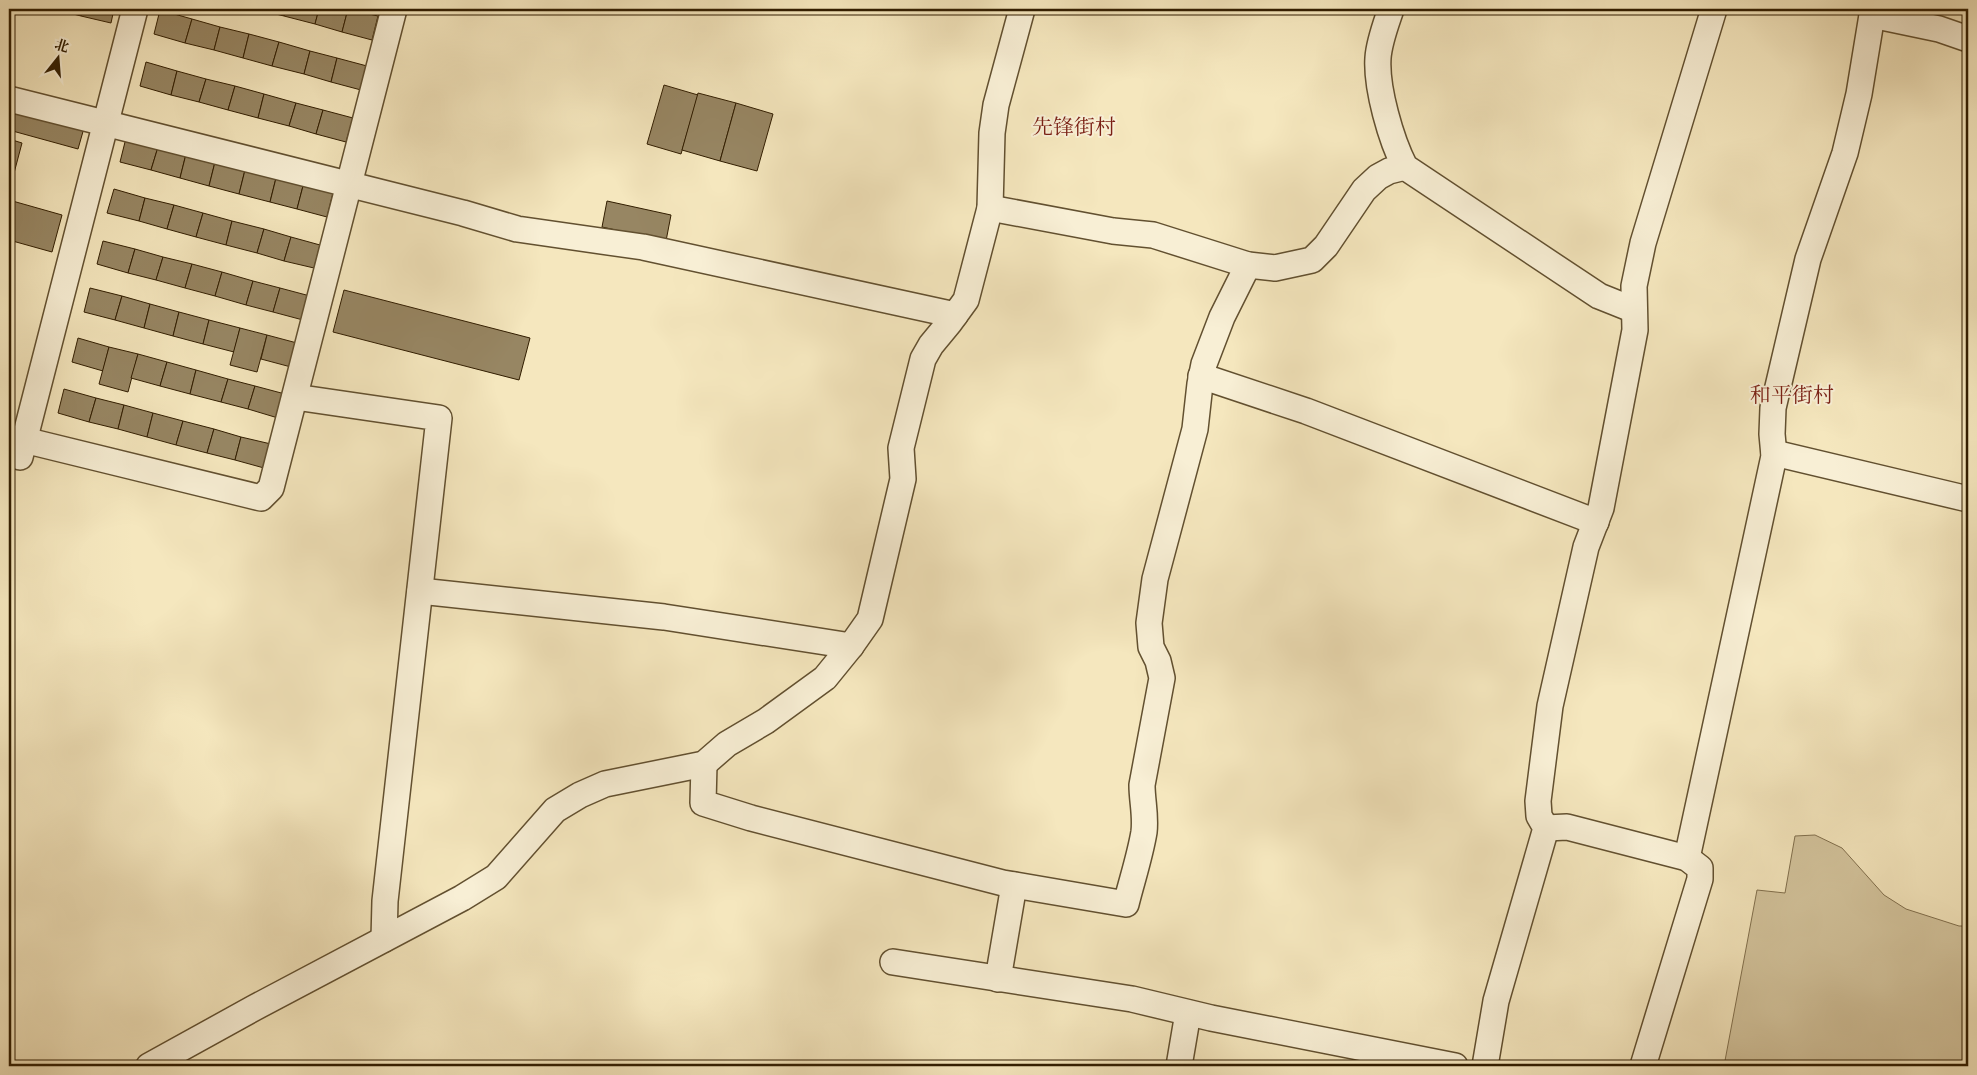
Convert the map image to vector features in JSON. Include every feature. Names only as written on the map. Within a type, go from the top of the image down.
[{"type":"street","points":[[135,9],[22,448],[261,498],[271,488],[394,9]]},
{"type":"street","points":[[149,1066],[462,898],[496,877],[555,810],[580,795],[605,784],[704,764],[727,744],[766,721],[825,678],[870,619],[903,479],[901,448],[923,359],[931,345],[966,300],[990,208],[992,133],[996,105],[1022,9]]},
{"type":"street","points":[[1391,9],[1378,56],[1378,73],[1381,94],[1398,152],[1405,167],[1599,296],[1634,310]]},
{"type":"street","points":[[1485,1066],[1496,1001],[1546,828],[1539,816],[1538,801],[1550,706],[1586,547],[1601,508],[1635,330],[1634,286],[1642,243],[1714,9]]},
{"type":"street","points":[[1687,858],[1774,453],[1772,434],[1773,408],[1808,259],[1845,153],[1859,94],[1872,12],[1939,29],[1968,39]]},
{"type":"street","points":[[9,99],[517,228],[643,247],[955,316]]},
{"type":"street","points":[[990,208],[1113,231],[1153,235],[1248,265],[1275,268],[1312,260],[1326,246],[1364,190],[1384,174],[1405,167]]},
{"type":"street","points":[[704,764],[703,803],[751,818],[1014,885],[1126,904],[1144,832],[1145,808],[1142,797],[1142,785],[1162,678],[1158,661],[1151,646],[1149,623],[1155,579],[1195,430],[1201,376],[1222,317],[1248,265]]},
{"type":"street","points":[[1201,376],[1306,411],[1596,522]]},
{"type":"street","points":[[294,397],[439,418],[385,901],[384,939]]},
{"type":"street","points":[[1774,453],[1968,500]]},
{"type":"street","points":[[420,591],[664,617],[851,646]]},
{"type":"street","points":[[1546,828],[1568,827],[1687,858],[1700,868],[1700,880],[1643,1066]]},
{"type":"street","points":[[998,979],[1014,885]]},
{"type":"street","points":[[893,962],[1132,999],[1188,1013],[1455,1066]]},
{"type":"street","points":[[1179,1066],[1188,1013]]},
{"type":"shaded area","points":[[1815,835],[1842,848],[1884,895],[1906,909],[1959,926],[1968,926],[1968,1066],[1724,1066],[1757,890],[1785,893],[1795,836]]},
{"type":"building","points":[[54,9],[82,9],[81,16]]},
{"type":"building","points":[[82,9],[114,9],[111,23],[81,16]]},
{"type":"building","points":[[256,9],[286,9],[284,16]]},
{"type":"building","points":[[286,9],[319,9],[315,24],[284,16]]},
{"type":"building","points":[[319,9],[348,9],[342,32],[315,24]]},
{"type":"building","points":[[348,9],[378,16],[372,40],[342,32]]},
{"type":"building","points":[[160,10],[192,19],[185,43],[154,34]]},
{"type":"building","points":[[192,19],[220,27],[214,50],[185,43]]},
{"type":"building","points":[[220,27],[249,34],[243,58],[214,50]]},
{"type":"building","points":[[249,34],[279,42],[272,66],[243,58]]},
{"type":"building","points":[[279,42],[310,51],[304,74],[272,66]]},
{"type":"building","points":[[310,51],[337,58],[331,82],[304,74]]},
{"type":"building","points":[[337,58],[367,66],[361,90],[331,82]]},
{"type":"building","points":[[146,62],[177,71],[171,95],[140,86]]},
{"type":"building","points":[[177,71],[206,79],[199,102],[171,95]]},
{"type":"building","points":[[206,79],[235,86],[228,110],[199,102]]},
{"type":"building","points":[[664,85],[698,95],[681,154],[647,144]]},
{"type":"building","points":[[235,86],[264,94],[258,118],[228,110]]},
{"type":"building","points":[[698,93],[736,103],[720,161],[682,150]]},
{"type":"building","points":[[264,94],[296,103],[289,126],[258,118]]},
{"type":"building","points":[[296,103],[323,110],[316,134],[289,126]]},
{"type":"building","points":[[736,103],[773,114],[757,171],[720,161]]},
{"type":"building","points":[[9,107],[84,128],[78,149],[9,130]]},
{"type":"building","points":[[323,110],[353,118],[346,142],[316,134]]},
{"type":"building","points":[[126,138],[158,147],[151,170],[120,162]]},
{"type":"building","points":[[9,139],[22,143],[9,192]]},
{"type":"building","points":[[158,147],[186,154],[180,178],[151,170]]},
{"type":"building","points":[[186,154],[215,162],[209,186],[180,178]]},
{"type":"building","points":[[215,162],[245,170],[239,194],[209,186]]},
{"type":"building","points":[[245,170],[276,178],[270,202],[239,194]]},
{"type":"building","points":[[276,178],[303,186],[297,209],[270,202]]},
{"type":"building","points":[[303,186],[333,193],[327,217],[297,209]]},
{"type":"building","points":[[114,189],[145,198],[139,221],[107,213]]},
{"type":"building","points":[[145,198],[174,205],[167,229],[139,221]]},
{"type":"building","points":[[9,200],[62,215],[52,252],[9,240]]},
{"type":"building","points":[[607,201],[671,215],[666,241],[602,227]]},
{"type":"building","points":[[174,205],[203,213],[196,237],[167,229]]},
{"type":"building","points":[[203,213],[232,221],[226,245],[196,237]]},
{"type":"building","points":[[232,221],[264,229],[257,253],[226,245]]},
{"type":"building","points":[[264,229],[291,237],[284,261],[257,253]]},
{"type":"building","points":[[291,237],[320,245],[314,268],[284,261]]},
{"type":"building","points":[[103,241],[135,249],[128,273],[97,264]]},
{"type":"building","points":[[135,249],[163,257],[156,280],[128,273]]},
{"type":"building","points":[[163,257],[192,264],[185,288],[156,280]]},
{"type":"building","points":[[192,264],[222,272],[215,296],[185,288]]},
{"type":"building","points":[[222,272],[253,281],[246,305],[215,296]]},
{"type":"building","points":[[253,281],[280,288],[273,312],[246,305]]},
{"type":"building","points":[[90,288],[122,296],[115,320],[84,312]]},
{"type":"building","points":[[280,288],[310,296],[303,320],[273,312]]},
{"type":"building","points":[[344,290],[530,338],[519,380],[333,332]]},
{"type":"building","points":[[122,296],[150,304],[144,328],[115,320]]},
{"type":"building","points":[[150,304],[179,312],[173,336],[144,328]]},
{"type":"building","points":[[179,312],[209,320],[203,344],[173,336]]},
{"type":"building","points":[[209,320],[240,328],[234,352],[203,344]]},
{"type":"building","points":[[240,328],[267,335],[257,372],[230,365]]},
{"type":"building","points":[[267,335],[297,343],[291,367],[261,359]]},
{"type":"building","points":[[78,338],[109,347],[103,371],[72,362]]},
{"type":"building","points":[[109,347],[138,354],[128,392],[99,384]]},
{"type":"building","points":[[138,354],[167,362],[160,386],[131,378]]},
{"type":"building","points":[[167,362],[196,370],[190,394],[160,386]]},
{"type":"building","points":[[196,370],[228,379],[221,402],[190,394]]},
{"type":"building","points":[[228,379],[255,386],[248,409],[221,402]]},
{"type":"building","points":[[255,386],[285,394],[278,418],[248,409]]},
{"type":"building","points":[[64,389],[96,398],[89,422],[58,413]]},
{"type":"building","points":[[96,398],[124,405],[118,429],[89,422]]},
{"type":"building","points":[[124,405],[153,413],[147,437],[118,429]]},
{"type":"building","points":[[153,413],[183,421],[176,445],[147,437]]},
{"type":"building","points":[[183,421],[214,429],[207,453],[176,445]]},
{"type":"building","points":[[214,429],[241,437],[235,460],[207,453]]},
{"type":"building","points":[[241,437],[271,444],[264,468],[235,460]]},
{"type":"district","name":"先锋街村","points":[[1074,128]]},
{"type":"district","name":"和平街村","points":[[1792,396]]}]
